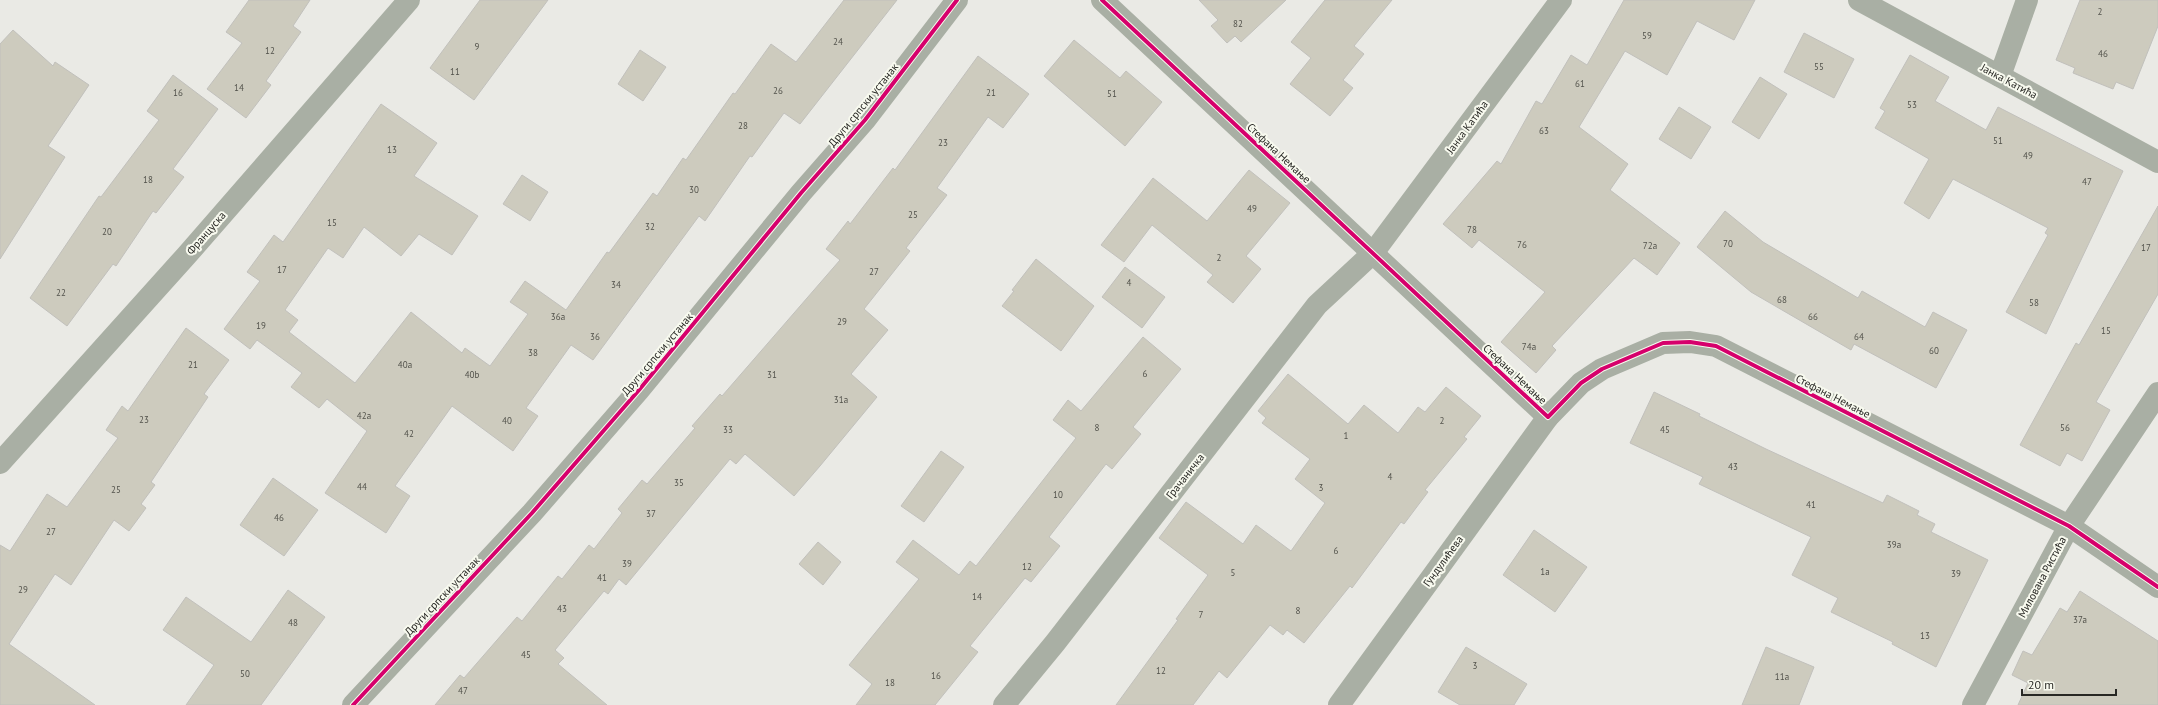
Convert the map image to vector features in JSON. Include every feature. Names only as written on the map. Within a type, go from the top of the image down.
[{"type":"street","name":"Француска","points":[[0,463],[186,256],[408,0]]},
{"type":"street","name":"Други српски устанак","points":[[353,705],[532,512],[634,396],[801,193],[865,120],[957,0]]},
{"type":"street","name":"Стефана Немање","points":[[1102,0],[1548,417],[1586,380],[1602,369],[1656,345],[1663,343],[1690,342],[1716,346],[2069,526],[2158,587]]},
{"type":"street","name":"Јанка Катића","points":[[1373,253],[1561,0]]},
{"type":"street","name":"Јанка Катића","points":[[1859,0],[2158,162]]},
{"type":"street","points":[[2000,76],[2027,0]]},
{"type":"street","name":"Грачаничка","points":[[1004,705],[1055,643],[1317,306],[1373,253]]},
{"type":"street","name":"Милована Ристића","points":[[1974,705],[2069,526],[2158,393]]},
{"type":"street","name":"Гундулићева","points":[[1339,705],[1548,417]]},
{"type":"building","points":[[249,0],[310,0],[293,26],[301,32],[266,81],[271,85],[246,118],[207,89],[242,43],[226,32]]},
{"type":"building","points":[[480,0],[548,0],[474,100],[430,68]]},
{"type":"building","points":[[844,0],[897,0],[800,124],[784,113],[752,157],[750,156],[705,221],[699,216],[593,360],[571,345],[526,408],[538,416],[513,451],[452,406],[395,486],[410,496],[386,533],[325,493],[367,431],[327,399],[319,408],[291,387],[302,373],[257,340],[250,349],[224,329],[260,281],[247,272],[274,235],[283,242],[381,104],[437,143],[414,176],[478,216],[452,255],[419,234],[401,256],[364,227],[343,258],[328,248],[285,310],[298,320],[289,332],[355,383],[411,312],[462,353],[465,348],[490,366],[528,314],[510,302],[525,281],[566,310],[607,252],[609,253],[653,193],[657,196],[683,158],[686,160],[733,93],[735,94],[771,44],[796,62]]},
{"type":"building","points":[[1199,0],[1286,0],[1241,42],[1235,36],[1227,43],[1211,26],[1218,20]]},
{"type":"building","points":[[1325,0],[1392,0],[1354,46],[1364,54],[1343,80],[1353,88],[1330,116],[1290,84],[1311,58],[1291,42]]},
{"type":"building","points":[[1624,0],[1755,0],[1734,40],[1697,21],[1667,75],[1625,51],[1579,127],[1628,164],[1610,190],[1680,243],[1657,275],[1634,258],[1552,346],[1556,350],[1536,373],[1501,342],[1545,292],[1479,240],[1472,248],[1443,224],[1497,161],[1501,164],[1536,101],[1542,104],[1571,55],[1587,65]]},
{"type":"building","points":[[2080,0],[2158,0],[2158,26],[2133,89],[2116,82],[2113,89],[2073,73],[2075,68],[2056,60]]},
{"type":"building","points":[[13,30],[53,66],[55,62],[89,85],[48,146],[65,157],[0,259],[0,44]]},
{"type":"building","points":[[1804,33],[1854,59],[1834,98],[1784,72]]},
{"type":"building","points":[[1074,40],[1120,78],[1126,71],[1162,102],[1125,146],[1044,76]]},
{"type":"building","points":[[640,50],[666,67],[643,101],[618,84]]},
{"type":"building","points":[[1910,55],[1949,77],[1935,101],[1986,130],[1998,107],[2123,171],[2046,334],[2006,312],[2048,235],[2045,233],[2048,228],[1953,179],[1929,219],[1904,203],[1929,159],[1875,128],[1885,111],[1880,108]]},
{"type":"building","points":[[978,56],[1029,94],[1003,128],[988,117],[937,188],[947,195],[906,248],[910,251],[864,309],[888,330],[851,374],[877,397],[820,466],[794,496],[745,454],[736,464],[730,459],[626,585],[619,579],[608,594],[604,591],[555,650],[564,658],[558,664],[607,705],[435,705],[460,675],[464,678],[517,617],[522,621],[558,576],[562,579],[589,545],[594,549],[622,513],[618,509],[642,480],[647,484],[695,428],[692,426],[720,394],[722,396],[840,260],[826,249],[848,221],[850,224],[893,168],[895,170]]},
{"type":"building","points":[[173,75],[218,109],[173,169],[184,177],[156,213],[153,211],[116,266],[113,264],[67,326],[30,298],[99,196],[101,197],[159,120],[147,111]]},
{"type":"building","points":[[1760,77],[1787,94],[1759,139],[1732,122]]},
{"type":"building","points":[[1679,107],[1711,127],[1691,159],[1659,139]]},
{"type":"building","points":[[1249,170],[1290,203],[1246,256],[1261,269],[1233,303],[1207,282],[1213,275],[1152,225],[1124,262],[1101,245],[1153,178],[1207,221]]},
{"type":"building","points":[[522,175],[548,192],[530,221],[503,204]]},
{"type":"building","points":[[2158,206],[2158,294],[2096,402],[2110,410],[2082,461],[2067,453],[2060,466],[2020,445],[2076,343],[2079,345]]},
{"type":"building","points":[[1725,211],[1763,242],[1858,298],[1862,291],[1925,327],[1933,312],[1967,330],[1936,388],[1854,344],[1851,350],[1751,292],[1697,247]]},
{"type":"building","points":[[1036,259],[1094,306],[1061,351],[1002,306],[1014,291],[1012,290]]},
{"type":"building","points":[[1125,267],[1165,297],[1142,328],[1102,297]]},
{"type":"building","points":[[186,328],[229,360],[204,394],[208,397],[151,482],[155,485],[141,504],[146,508],[129,531],[114,520],[71,585],[55,574],[9,644],[95,705],[0,705],[0,545],[10,551],[47,494],[67,507],[118,438],[106,430],[122,406],[128,411]]},
{"type":"building","points":[[1143,337],[1181,369],[1133,427],[1141,434],[1112,469],[1106,464],[1049,537],[1060,546],[1031,582],[1025,578],[970,646],[978,652],[935,705],[856,705],[872,684],[849,665],[919,579],[896,562],[913,540],[959,575],[970,561],[976,566],[1076,438],[1053,420],[1068,400],[1081,411]]},
{"type":"building","points":[[1288,374],[1348,424],[1364,405],[1398,433],[1418,407],[1425,412],[1446,387],[1481,416],[1464,437],[1467,439],[1425,490],[1428,492],[1404,524],[1401,522],[1352,588],[1350,586],[1304,643],[1287,630],[1283,635],[1270,625],[1227,678],[1219,671],[1193,705],[1116,705],[1178,620],[1176,619],[1208,575],[1159,538],[1186,502],[1243,544],[1256,525],[1291,551],[1325,503],[1295,479],[1310,459],[1262,423],[1266,418],[1258,411]]},
{"type":"building","points":[[1654,392],[1700,414],[1699,416],[1766,449],[1883,503],[1887,495],[1919,511],[1917,515],[1935,524],[1931,532],[1988,560],[1936,667],[1892,644],[1893,642],[1831,612],[1838,598],[1792,575],[1811,537],[1699,484],[1703,477],[1630,443]]},
{"type":"building","points":[[941,451],[964,467],[924,522],[901,506]]},
{"type":"building","points":[[273,478],[318,510],[284,556],[240,525]]},
{"type":"building","points":[[1534,530],[1587,567],[1555,612],[1503,575]]},
{"type":"building","points":[[818,542],[841,562],[823,585],[799,564]]},
{"type":"building","points":[[288,590],[325,617],[261,705],[186,705],[214,665],[163,630],[186,597],[251,642]]},
{"type":"building","points":[[2080,591],[2158,641],[2158,705],[2018,705],[2028,683],[2012,675],[2023,651],[2032,655],[2060,608],[2067,612]]},
{"type":"building","points":[[1466,647],[1527,684],[1514,705],[1460,705],[1438,692]]},
{"type":"building","points":[[1766,647],[1814,667],[1799,705],[1742,705]]},
{"type":"cycle path","points":[[353,705],[532,513],[639,390],[801,193],[865,120],[957,0]]},
{"type":"cycle path","points":[[1102,0],[1548,417],[1581,383],[1602,369],[1663,343],[1690,342],[1716,346],[2069,526],[2158,587]]}]
